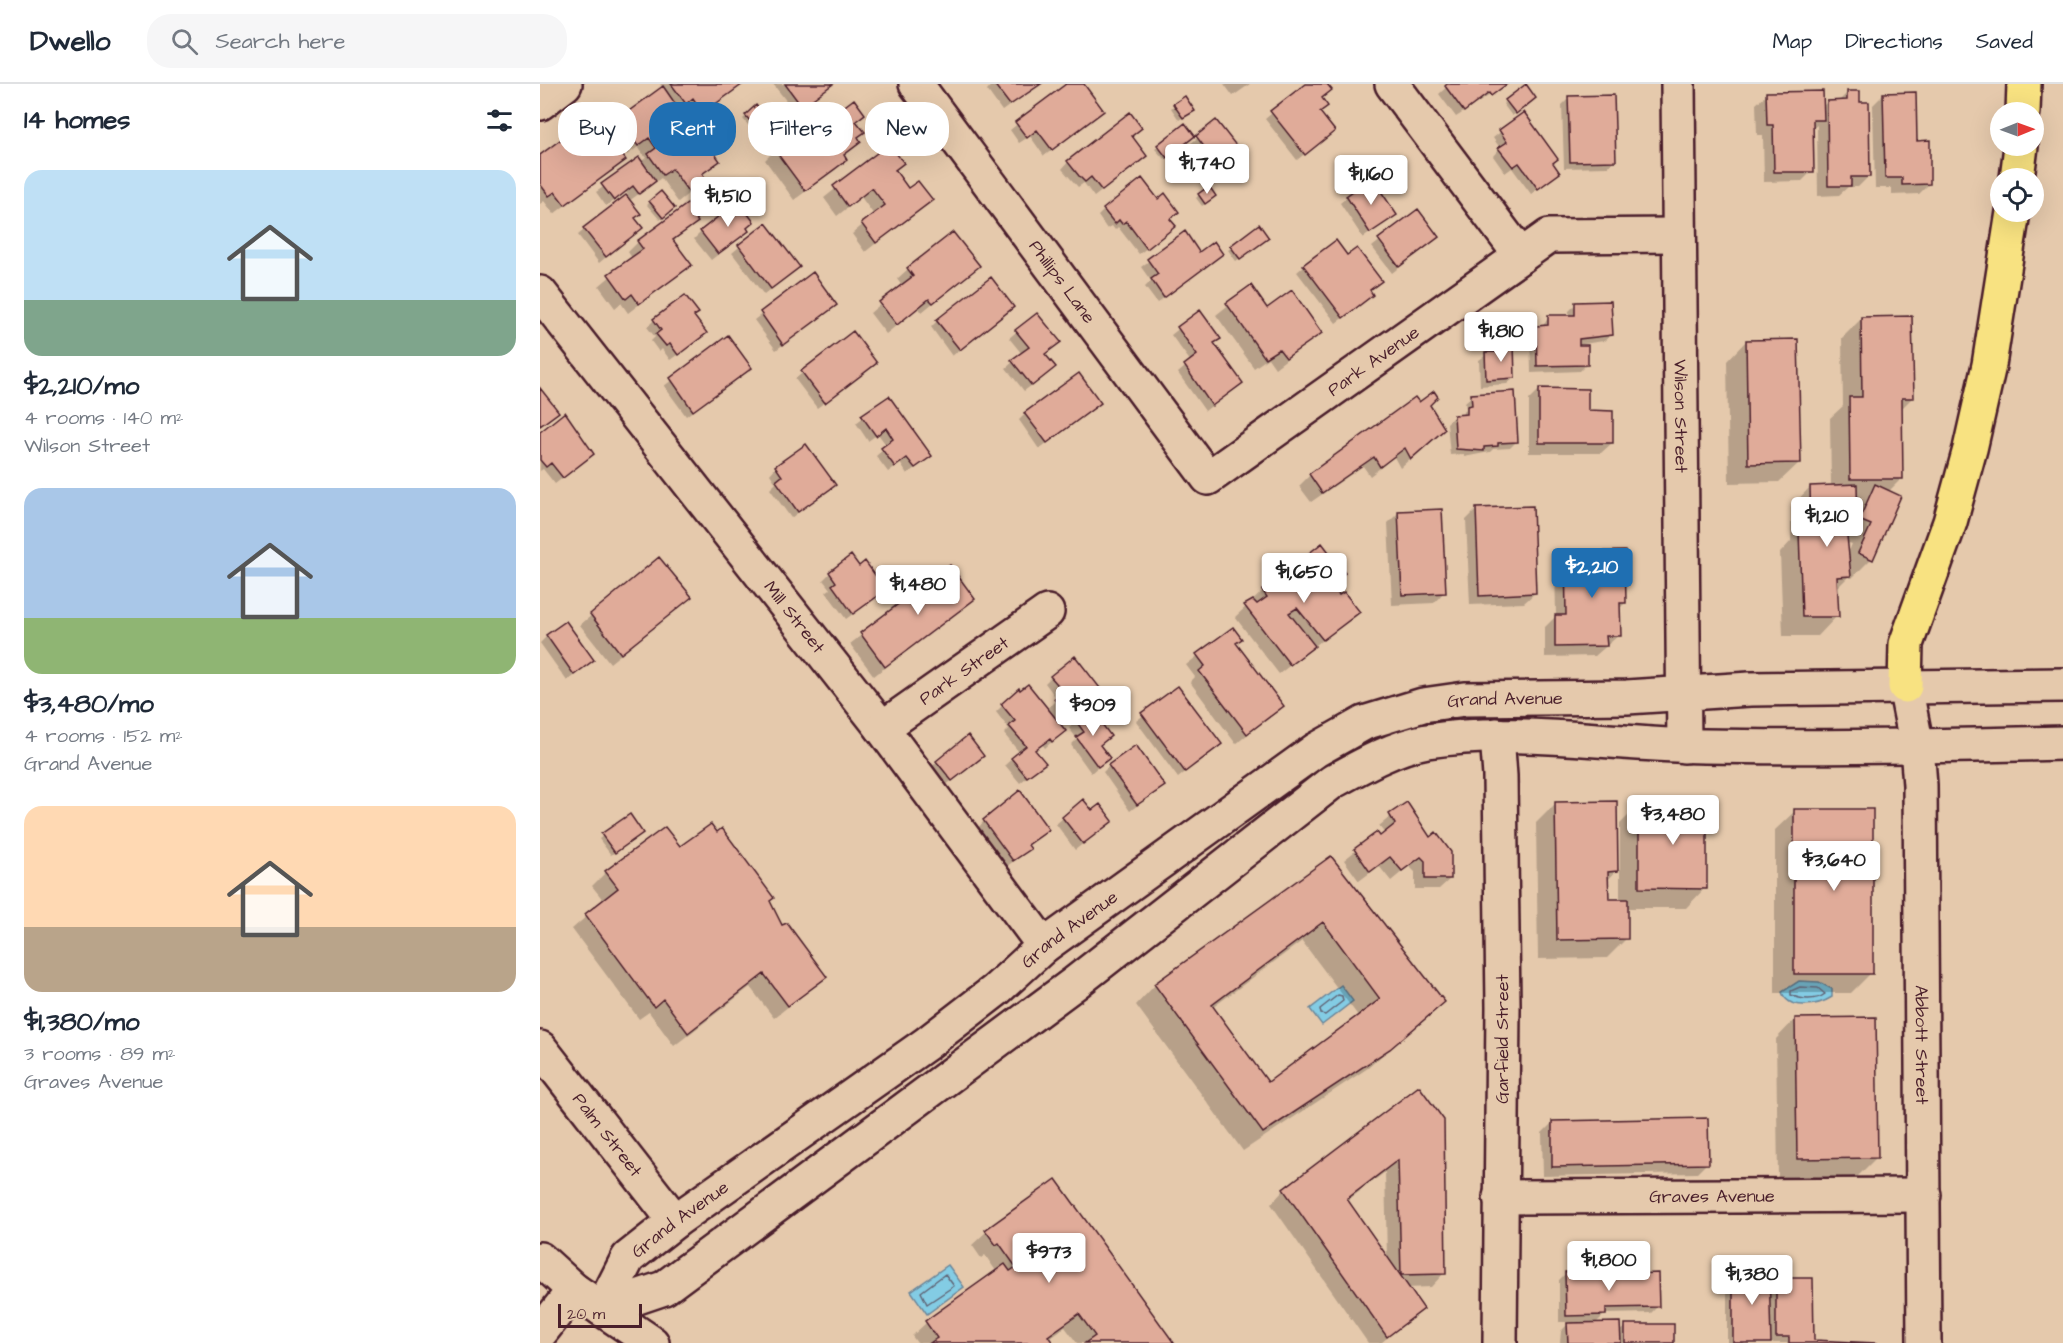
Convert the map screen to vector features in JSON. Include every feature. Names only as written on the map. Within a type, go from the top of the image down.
[{"type":"highway","points":[[2023,102],[2024,84]]},
{"type":"highway","points":[[1905,687],[1906,644],[1950,522],[1975,428],[1993,344],[2011,222]]},
{"type":"street","points":[[540,102],[565,84]]},
{"type":"street","name":"Phillips Lane","points":[[916,84],[1208,478]]},
{"type":"street","points":[[1392,84],[1521,256]]},
{"type":"street","name":"Wilson Street","points":[[1678,84],[1684,746]]},
{"type":"street","name":"Park Avenue","points":[[1208,478],[1549,236],[1679,235]]},
{"type":"street","name":"Mill Street","points":[[540,293],[882,728],[1044,946],[1075,983]]},
{"type":"street","name":"Park Street","points":[[882,728],[1047,612]]},
{"type":"street","name":"Grand Avenue","points":[[602,1309],[628,1258],[675,1221],[969,1012],[1044,946],[1316,750],[1364,723],[1423,705],[1465,699],[1627,697],[1683,692],[2063,685]]},
{"type":"street","name":"Abbott Street","points":[[1905,687],[1917,747],[1920,785],[1924,1343]]},
{"type":"street","name":"Grand Avenue","points":[[602,1309],[664,1288],[1075,983],[1332,782],[1368,762],[1425,742],[1497,735],[1684,746],[1917,747],[2063,743]]},
{"type":"street","name":"Garfield Street","points":[[1497,735],[1500,776],[1503,1018],[1500,1343]]},
{"type":"street","name":"Palm Street","points":[[540,1048],[675,1221]]},
{"type":"street","name":"Graves Avenue","points":[[1500,1197],[1924,1195]]},
{"type":"street","points":[[540,1259],[574,1290],[652,1343]]},
{"type":"street","points":[[540,1333],[574,1290]]},
{"type":"water","points":[[1799,981],[1819,982],[1832,989],[1832,997],[1819,1003],[1804,1005],[1790,1002],[1782,992]]},
{"type":"water","points":[[1341,985],[1353,1001],[1322,1025],[1310,1009]]},
{"type":"water","points":[[948,1265],[964,1287],[927,1314],[911,1291]]},
{"type":"building","points":[[671,84],[743,84],[718,102],[696,102],[693,98],[684,102]]},
{"type":"building","points":[[785,84],[833,84],[809,102],[798,102]]},
{"type":"building","points":[[994,84],[1041,84],[1010,105]]},
{"type":"building","points":[[1066,84],[1084,84],[1104,111],[1052,150],[1037,130],[1027,138],[1015,122]]},
{"type":"building","points":[[1305,84],[1327,84],[1332,90],[1322,98],[1328,106],[1320,112],[1335,131],[1305,155],[1270,111]]},
{"type":"building","points":[[1447,84],[1507,84],[1491,96],[1489,93],[1464,112],[1445,86]]},
{"type":"building","points":[[1526,84],[1536,98],[1516,114],[1505,100]]},
{"type":"building","points":[[663,86],[674,102],[649,102],[649,138],[638,146],[637,145],[637,105]]},
{"type":"building","points":[[1823,91],[1824,120],[1813,120],[1814,172],[1774,172],[1773,125],[1767,125],[1766,92]]},
{"type":"building","points":[[1847,91],[1860,91],[1860,102],[1869,102],[1870,177],[1851,177],[1851,186],[1828,186],[1827,101],[1847,100]]},
{"type":"building","points":[[1916,92],[1917,141],[1930,140],[1930,184],[1902,185],[1902,178],[1885,178],[1883,93]]},
{"type":"building","points":[[1614,95],[1616,161],[1570,162],[1568,96]]},
{"type":"building","points":[[1185,96],[1195,111],[1183,118],[1173,104]]},
{"type":"building","points":[[854,99],[865,114],[856,121],[865,132],[858,137],[861,142],[853,148],[853,102],[850,102]]},
{"type":"building","points":[[1130,112],[1142,128],[1132,136],[1147,156],[1102,191],[1091,177],[1085,182],[1067,161]]},
{"type":"building","points":[[1524,112],[1558,159],[1553,163],[1560,173],[1538,189],[1519,163],[1513,167],[1498,148],[1507,142],[1499,130]]},
{"type":"building","points":[[1216,120],[1238,148],[1217,164],[1196,136]]},
{"type":"building","points":[[1185,123],[1195,136],[1167,158],[1157,145]]},
{"type":"building","points":[[558,142],[558,156],[623,156],[626,160],[565,205],[555,192],[549,196],[540,184],[540,155]]},
{"type":"building","points":[[649,156],[716,156],[720,161],[702,174],[706,180],[689,193],[672,169],[663,175]]},
{"type":"building","points":[[779,156],[845,156],[847,160],[805,191]]},
{"type":"building","points":[[873,156],[898,156],[904,163],[895,170],[908,188],[918,181],[933,200],[876,243],[861,223],[885,205],[872,188],[848,207],[833,186]]},
{"type":"building","points":[[639,157],[656,181],[639,194],[633,186],[614,201],[601,184]]},
{"type":"building","points":[[1142,178],[1158,199],[1165,193],[1179,212],[1170,219],[1176,226],[1147,249],[1126,221],[1122,224],[1119,220],[1115,224],[1103,209]]},
{"type":"building","points":[[1372,178],[1397,215],[1370,233],[1346,196]]},
{"type":"building","points":[[1209,186],[1216,196],[1205,204],[1198,194]]},
{"type":"building","points":[[710,187],[719,200],[695,218],[698,222],[673,240],[692,265],[639,304],[632,294],[626,299],[608,274],[643,249],[637,241]]},
{"type":"building","points":[[661,191],[675,208],[663,218],[649,201]]},
{"type":"building","points":[[626,195],[641,214],[635,218],[643,228],[606,257],[583,228]]},
{"type":"building","points":[[738,201],[754,222],[747,228],[749,231],[718,254],[700,231]]},
{"type":"building","points":[[1418,209],[1439,237],[1399,267],[1378,239]]},
{"type":"building","points":[[766,223],[800,267],[771,289],[738,245]]},
{"type":"building","points":[[1259,224],[1269,238],[1240,259],[1230,246]]},
{"type":"building","points":[[1185,231],[1199,252],[1214,241],[1223,254],[1164,298],[1151,279],[1158,274],[1147,259]]},
{"type":"building","points":[[953,232],[980,266],[933,303],[929,299],[897,325],[879,302],[913,276],[907,268]]},
{"type":"building","points":[[1336,240],[1347,255],[1357,248],[1382,281],[1370,290],[1373,295],[1343,318],[1303,265]]},
{"type":"building","points":[[813,272],[837,305],[783,345],[760,312]]},
{"type":"building","points":[[991,277],[1014,307],[960,350],[936,320]]},
{"type":"building","points":[[1251,285],[1267,308],[1292,290],[1322,333],[1286,358],[1279,349],[1265,358],[1226,303]]},
{"type":"building","points":[[685,295],[699,313],[694,316],[707,333],[678,355],[670,344],[666,346],[656,334],[661,330],[653,319]]},
{"type":"building","points":[[1611,301],[1613,335],[1579,339],[1579,345],[1588,345],[1588,365],[1537,366],[1536,326],[1548,325],[1548,315],[1575,315],[1575,302]]},
{"type":"building","points":[[1200,310],[1221,339],[1214,343],[1243,383],[1212,406],[1184,365],[1197,355],[1177,327]]},
{"type":"building","points":[[1037,313],[1061,342],[1045,354],[1056,367],[1032,386],[1011,360],[1029,347],[1015,330]]},
{"type":"building","points":[[1912,316],[1914,398],[1902,398],[1903,479],[1850,479],[1849,397],[1862,397],[1861,317]]},
{"type":"building","points":[[853,331],[877,363],[825,403],[801,371]]},
{"type":"building","points":[[728,335],[752,368],[693,411],[670,378]]},
{"type":"building","points":[[1798,339],[1801,463],[1748,464],[1746,340]]},
{"type":"building","points":[[1514,344],[1515,378],[1486,380],[1485,352],[1499,352],[1498,345]]},
{"type":"building","points":[[1079,373],[1101,403],[1047,443],[1024,413]]},
{"type":"building","points":[[540,388],[559,412],[540,426]]},
{"type":"building","points":[[1539,388],[1588,389],[1588,410],[1613,411],[1613,443],[1539,443]]},
{"type":"building","points":[[1434,391],[1438,397],[1430,405],[1445,429],[1411,459],[1405,448],[1380,467],[1374,457],[1322,493],[1309,474],[1415,397],[1419,402]]},
{"type":"building","points":[[1515,391],[1518,442],[1498,443],[1498,446],[1484,447],[1484,451],[1456,449],[1454,415],[1467,414],[1467,406],[1472,405],[1471,394]]},
{"type":"building","points":[[889,396],[932,456],[915,468],[907,458],[895,467],[881,448],[893,439],[886,428],[876,436],[861,415]]},
{"type":"building","points":[[565,412],[594,454],[563,478],[551,463],[546,467],[540,460],[540,432]]},
{"type":"building","points":[[806,444],[836,485],[798,512],[776,481],[782,476],[775,466]]},
{"type":"building","points":[[1857,484],[1858,536],[1847,536],[1851,576],[1837,577],[1839,617],[1802,617],[1799,532],[1811,531],[1810,486]]},
{"type":"building","points":[[1875,484],[1901,496],[1873,560],[1858,553],[1871,525],[1859,520]]},
{"type":"building","points":[[1533,506],[1536,593],[1479,596],[1476,508]]},
{"type":"building","points":[[1442,509],[1446,593],[1402,595],[1398,511]]},
{"type":"building","points":[[1322,543],[1345,573],[1331,584],[1339,595],[1344,592],[1360,612],[1323,640],[1297,608],[1289,613],[1315,646],[1290,665],[1244,605],[1253,600],[1257,604],[1267,597],[1262,590]]},
{"type":"building","points":[[1625,551],[1626,603],[1620,603],[1621,636],[1606,636],[1607,646],[1555,647],[1555,615],[1566,615],[1565,552]]},
{"type":"building","points":[[851,555],[859,566],[865,561],[886,590],[853,614],[832,585],[836,582],[829,572]]},
{"type":"building","points":[[659,557],[692,597],[621,654],[590,614]]},
{"type":"building","points":[[950,565],[975,599],[885,667],[860,633]]},
{"type":"building","points":[[566,621],[594,660],[574,675],[546,635]]},
{"type":"building","points":[[1233,627],[1242,639],[1236,643],[1284,706],[1247,734],[1199,671],[1205,666],[1196,654]]},
{"type":"building","points":[[1075,656],[1100,688],[1076,707],[1079,710],[1069,718],[1054,699],[1064,692],[1050,676]]},
{"type":"building","points":[[1028,684],[1066,731],[1052,742],[1050,739],[1035,750],[1046,763],[1027,777],[1011,758],[1026,746],[1009,726],[1015,721],[1001,704],[1019,688],[1020,690]]},
{"type":"building","points":[[1178,686],[1222,744],[1185,772],[1141,713]]},
{"type":"building","points":[[1090,708],[1111,736],[1100,745],[1110,758],[1098,767],[1076,737],[1084,732],[1075,720]]},
{"type":"building","points":[[968,735],[984,756],[952,781],[936,761]]},
{"type":"building","points":[[1136,745],[1165,786],[1137,805],[1108,765]]},
{"type":"building","points":[[1020,790],[1049,830],[1028,845],[1031,849],[1013,861],[983,820]]},
{"type":"building","points":[[1083,799],[1092,810],[1100,804],[1113,821],[1083,844],[1062,817]]},
{"type":"building","points":[[1617,801],[1618,871],[1608,872],[1609,899],[1628,899],[1628,939],[1557,940],[1555,802]]},
{"type":"building","points":[[1407,802],[1430,837],[1436,832],[1451,852],[1451,879],[1425,879],[1425,861],[1421,857],[1402,871],[1390,857],[1370,872],[1354,849],[1377,832],[1380,836],[1395,824],[1389,814]]},
{"type":"building","points":[[1639,803],[1707,803],[1707,889],[1639,888]]},
{"type":"building","points":[[1794,809],[1873,809],[1873,974],[1794,974]]},
{"type":"building","points":[[630,814],[643,833],[615,853],[601,834]]},
{"type":"building","points":[[711,824],[717,832],[722,828],[774,898],[770,901],[782,925],[787,923],[827,977],[788,1006],[764,974],[688,1033],[663,999],[654,1007],[585,914],[618,888],[605,871],[665,827],[680,846]]},
{"type":"building","points":[[1331,856],[1445,1002],[1390,1049],[1263,1133],[1154,984]],"holes":[[[1323,922],[1380,999],[1268,1082],[1212,1005]]]},
{"type":"building","points":[[1876,1017],[1878,1158],[1797,1159],[1795,1018]]},
{"type":"building","points":[[1419,1086],[1444,1120],[1446,1274],[1401,1275],[1398,1160],[1347,1199],[1424,1309],[1387,1337],[1283,1189]]},
{"type":"building","points":[[1708,1118],[1709,1164],[1552,1167],[1552,1121]]},
{"type":"building","points":[[1056,1179],[1174,1343],[1085,1343],[1095,1336],[1079,1314],[1048,1336],[1053,1343],[930,1343],[937,1338],[925,1321],[1005,1264],[1010,1271],[1016,1267],[999,1243],[996,1245],[985,1230]]},
{"type":"building","points":[[1747,1266],[1769,1266],[1771,1343],[1733,1343],[1733,1273],[1748,1272]]},
{"type":"building","points":[[1605,1271],[1605,1275],[1658,1273],[1659,1307],[1606,1308],[1606,1315],[1566,1316],[1565,1272]]},
{"type":"building","points":[[1776,1278],[1813,1278],[1814,1340],[1877,1343],[1789,1343],[1789,1337],[1776,1337]]},
{"type":"building","points":[[1620,1322],[1621,1343],[1568,1343],[1567,1323]]},
{"type":"building","points":[[1625,1324],[1674,1324],[1674,1343],[1625,1343]]}]
